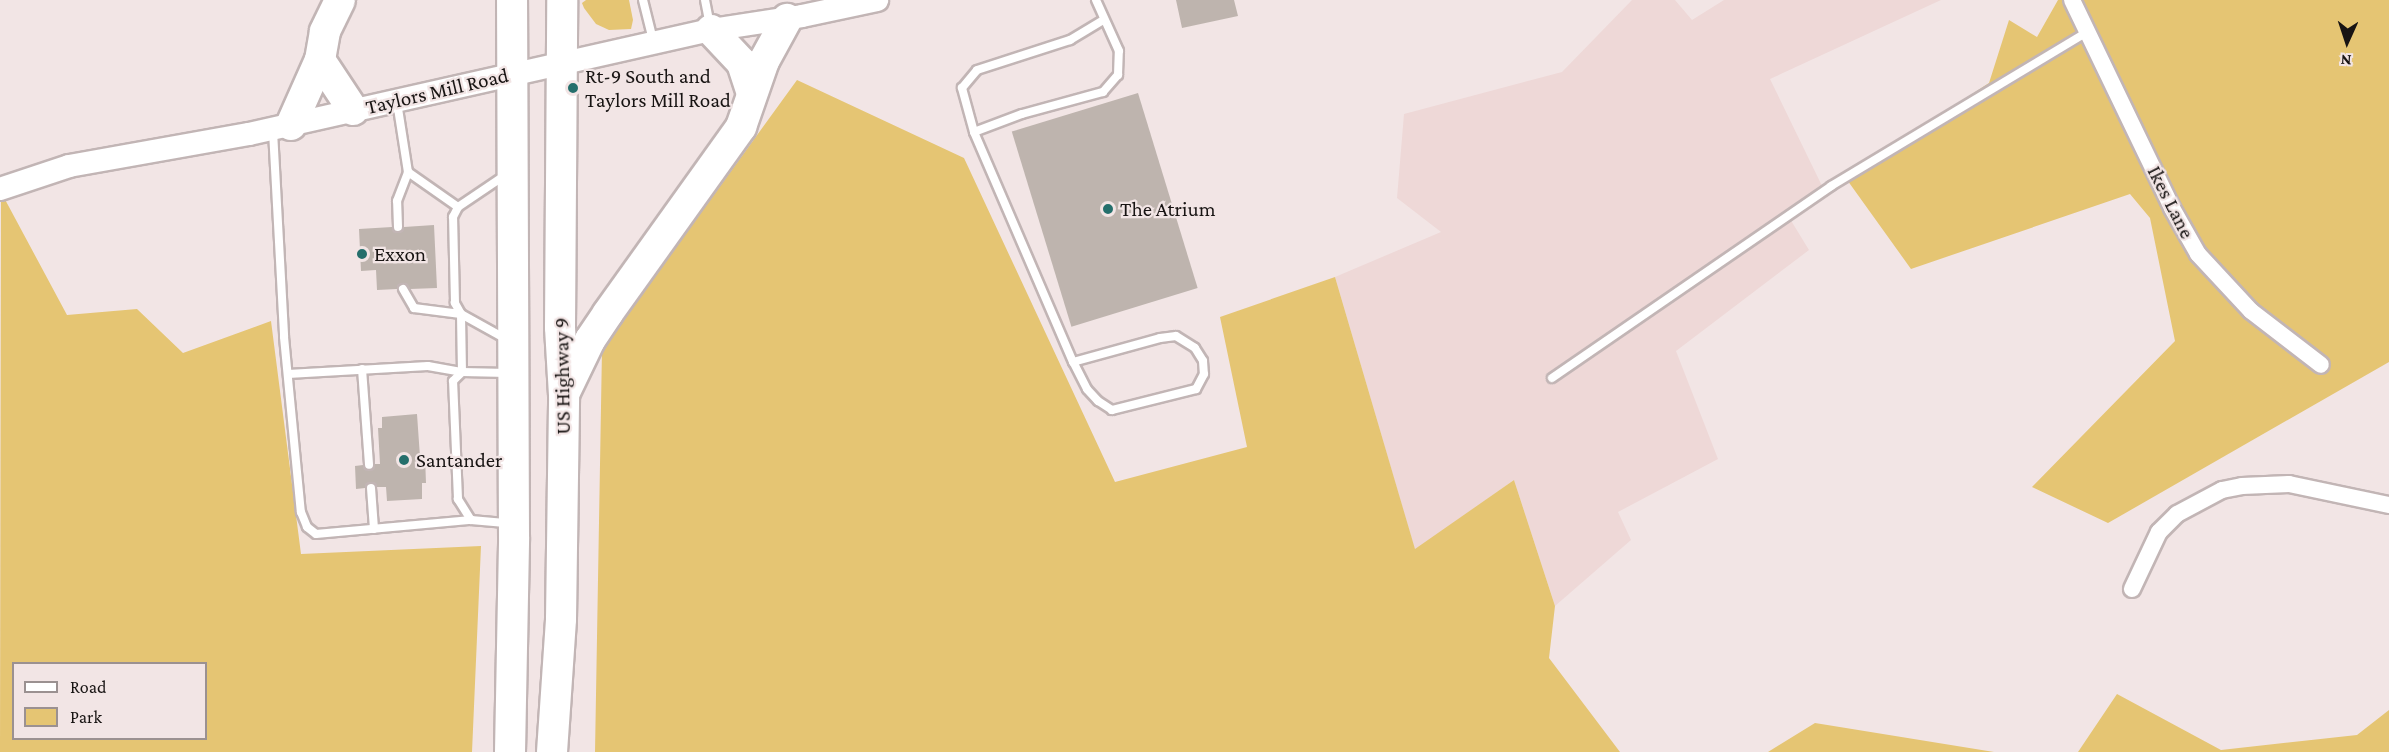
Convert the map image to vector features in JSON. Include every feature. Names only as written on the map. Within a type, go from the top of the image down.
[{"type":"highway","points":[[282,127],[320,60],[325,31],[340,0]]},
{"type":"highway","points":[[510,752],[514,524],[511,74],[514,31],[512,0]]},
{"type":"highway","name":"US Highway 9","points":[[552,752],[561,619],[564,395],[560,327],[560,108],[564,62],[562,0]]},
{"type":"highway","points":[[564,395],[590,340],[741,127],[764,61],[787,19]]},
{"type":"highway","points":[[711,30],[742,63],[752,93]]},
{"type":"highway","points":[[320,60],[353,110]]},
{"type":"street","name":"Taylors Mill Road","points":[[0,189],[69,166],[282,127],[654,42],[711,30],[787,19],[876,0]]},
{"type":"street","name":"Ikes Lane","points":[[2072,0],[2172,208],[2198,254],[2251,311],[2321,365]]},
{"type":"street","points":[[2132,589],[2159,532],[2177,514],[2222,490],[2252,485],[2289,484],[2389,505]]},
{"type":"lane","points":[[643,0],[654,42]]},
{"type":"lane","points":[[705,0],[711,30]]},
{"type":"lane","points":[[974,132],[1022,114],[1103,92],[1118,75],[1119,51],[1103,20],[1096,0]]},
{"type":"lane","points":[[1073,362],[1160,338],[1176,336],[1196,348],[1203,361],[1204,374],[1196,389],[1112,410],[1098,401],[1088,389],[1073,362],[974,132],[962,88],[977,70],[1070,40],[1103,20]]},
{"type":"lane","points":[[1552,378],[1831,186],[2087,32]]},
{"type":"lane","points":[[397,100],[408,172],[397,201],[398,227]]},
{"type":"lane","points":[[282,127],[288,374],[301,512],[307,527],[316,534],[471,520],[514,524]]},
{"type":"lane","points":[[513,171],[458,207],[453,217],[455,303],[461,314],[514,359]]},
{"type":"lane","points":[[408,172],[458,207]]},
{"type":"lane","points":[[403,289],[414,308],[461,314]]},
{"type":"lane","points":[[461,314],[462,372],[453,381],[458,499],[471,520]]},
{"type":"lane","points":[[288,374],[428,366],[462,372],[514,359]]},
{"type":"lane","points":[[362,369],[369,465]]},
{"type":"lane","points":[[371,488],[374,529]]},
{"type":"shaded area","points":[[1632,0],[1675,0],[1692,20],[1724,0],[1941,0],[1770,79],[1824,190],[1787,214],[1809,250],[1676,351],[1718,459],[1618,512],[1631,540],[1555,606],[1514,480],[1415,550],[1335,277],[1441,232],[1397,198],[1404,114],[1562,72]]},
{"type":"green space","points":[[586,0],[629,0],[633,20],[631,29],[609,30],[596,24],[584,8],[582,3]]},
{"type":"green space","points":[[2058,0],[2389,0],[2389,362],[2108,523],[2032,487],[2175,341],[2150,218],[2130,194],[1911,269],[1845,177],[1989,83],[2009,20],[2037,37]]},
{"type":"green space","points":[[797,80],[964,158],[1115,482],[1247,447],[1220,317],[1335,277],[1415,549],[1514,480],[1555,606],[1549,658],[1620,752],[595,752],[602,349]]},
{"type":"green space","points":[[1,192],[67,315],[137,309],[183,353],[271,321],[301,554],[481,546],[472,752],[0,752]]},
{"type":"green space","points":[[2117,694],[2221,750],[2357,735],[2389,710],[2389,752],[2078,752]]},
{"type":"green space","points":[[1815,723],[1994,752],[1768,752]]},
{"type":"building","points":[[1176,0],[1234,0],[1238,16],[1182,28]]},
{"type":"building","name":"The Atrium","points":[[1138,93],[1198,288],[1071,327],[1012,132]]},
{"type":"building","points":[[434,225],[437,288],[410,289],[402,283],[397,289],[377,290],[376,270],[361,271],[359,229],[392,227],[399,233],[404,227]]},
{"type":"building","name":"Santander","points":[[417,414],[420,457],[425,457],[426,483],[422,483],[422,499],[387,501],[386,487],[377,487],[371,482],[365,488],[356,489],[355,466],[363,465],[369,471],[375,464],[380,464],[378,428],[382,428],[382,417]]},
{"type":"place","name":"Rt-9 South and Taylors Mill Road","points":[[573,88]]},
{"type":"place","name":"The Atrium","points":[[1108,209]]},
{"type":"place","name":"Exxon","points":[[362,254]]},
{"type":"place","name":"Santander","points":[[404,460]]}]
